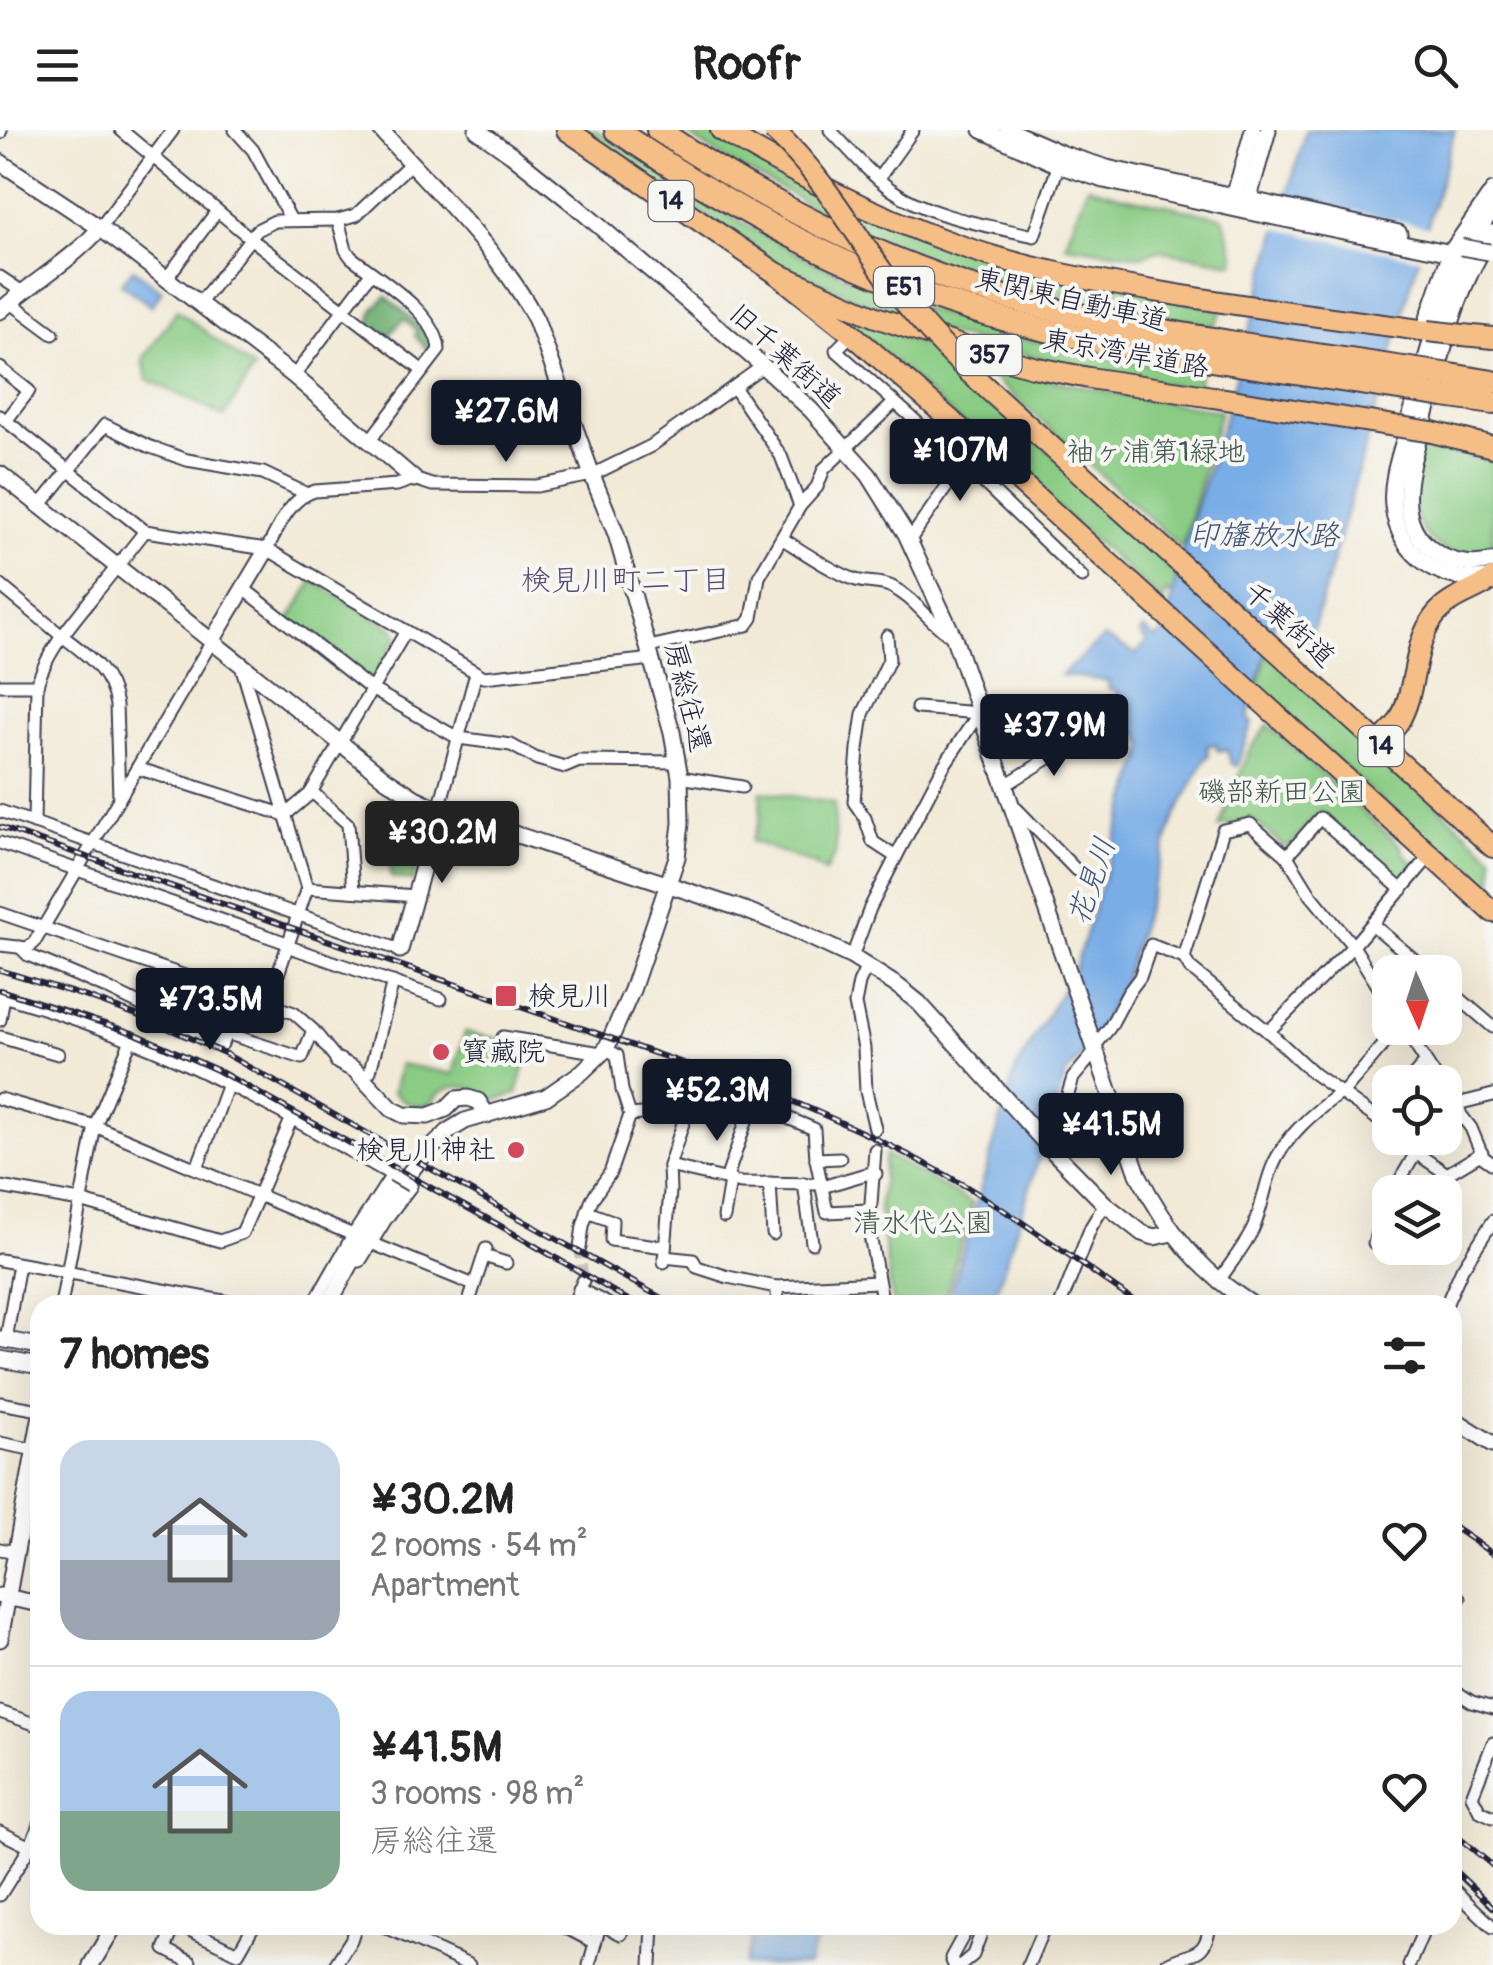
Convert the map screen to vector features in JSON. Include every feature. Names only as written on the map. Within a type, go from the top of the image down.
[{"type":"highway","name":"東京湾岸道路","points":[[567,130],[776,272],[876,318],[976,352],[1088,378],[1432,432],[1493,446]]},
{"type":"highway","name":"東関東自動車道","points":[[616,130],[776,229],[862,270],[937,299],[1105,343],[1226,352],[1447,386],[1493,403]]},
{"type":"highway","name":"東関東自動車道","points":[[658,130],[782,206],[904,263],[1032,303],[1129,324],[1226,352]]},
{"type":"highway","points":[[721,130],[795,174],[855,203],[953,244],[1050,272],[1222,303],[1493,338]]},
{"type":"highway","name":"千葉街道","points":[[773,130],[836,201],[920,321],[970,372],[1493,847]]},
{"type":"highway","name":"14","points":[[776,272],[976,443],[1493,912]]},
{"type":"highway","name":"東関東自動車道","points":[[1447,386],[1490,380]]},
{"type":"highway","points":[[1378,744],[1402,715],[1432,620],[1449,602],[1493,578]]},
{"type":"street","points":[[120,130],[250,238],[423,371]]},
{"type":"street","points":[[10,301],[90,240],[173,130]]},
{"type":"street","points":[[235,130],[253,150],[291,220]]},
{"type":"street","name":"房総往還","points":[[381,130],[521,291],[546,346],[616,534],[651,653],[679,770],[681,823],[677,857],[628,1001],[604,1051]]},
{"type":"street","name":"旧千葉街道","points":[[477,130],[571,202],[764,366],[846,446],[869,475],[909,541],[954,638],[1094,1048]]},
{"type":"street","points":[[830,130],[894,192],[930,209],[1034,236],[1060,160]]},
{"type":"street","points":[[982,130],[1104,180],[1490,256]]},
{"type":"street","points":[[1008,130],[1060,160]]},
{"type":"street","points":[[1239,204],[1254,130]]},
{"type":"street","points":[[1239,204],[1268,130]]},
{"type":"street","points":[[878,180],[909,132]]},
{"type":"street","points":[[0,162],[100,228],[294,376],[414,478],[432,485],[537,486],[592,475],[650,446],[764,366]]},
{"type":"street","points":[[199,304],[263,225],[275,221],[338,220],[356,215],[410,164]]},
{"type":"street","points":[[1423,331],[1456,249],[1493,190]]},
{"type":"street","points":[[1493,209],[1461,259],[1440,314],[1393,485],[1393,503],[1403,538],[1421,560],[1452,576],[1493,578]]},
{"type":"street","points":[[166,279],[217,211]]},
{"type":"street","points":[[338,220],[352,258],[421,313],[440,344],[370,440]]},
{"type":"street","points":[[1493,233],[1466,283],[1452,320],[1412,466],[1408,497],[1412,524],[1435,552],[1461,564],[1493,561]]},
{"type":"street","points":[[294,376],[371,273]]},
{"type":"street","points":[[0,277],[10,301],[52,334]]},
{"type":"street","points":[[852,334],[836,350],[963,463],[1082,577]]},
{"type":"street","points":[[0,368],[30,392],[3,418],[145,531],[266,549],[484,677],[651,653],[748,625],[759,577],[800,506],[817,487],[824,469],[894,403]]},
{"type":"street","points":[[734,387],[782,456],[800,506]]},
{"type":"street","points":[[40,506],[104,425],[187,460],[263,473],[305,493],[397,485],[414,478]]},
{"type":"street","points":[[909,541],[976,443]]},
{"type":"street","points":[[0,474],[414,798],[790,928],[867,966],[919,1003],[1105,1204],[1142,1233],[1154,1237],[1172,1233]]},
{"type":"street","points":[[0,945],[27,948],[34,943],[288,511],[305,493]]},
{"type":"street","points":[[34,823],[37,685],[46,660],[145,531]]},
{"type":"street","points":[[783,539],[858,582],[889,585],[954,638]]},
{"type":"street","points":[[0,585],[105,674],[114,694],[119,797]]},
{"type":"street","points":[[243,588],[371,690],[458,738],[511,746],[565,767],[579,761],[679,770],[742,786]]},
{"type":"street","points":[[285,815],[312,792],[406,631]]},
{"type":"street","points":[[887,636],[889,660],[863,714],[854,802],[865,818],[873,842],[896,857]]},
{"type":"street","points":[[241,665],[307,888],[268,1004]]},
{"type":"street","points":[[0,811],[400,950],[476,673]]},
{"type":"street","points":[[0,685],[37,685]]},
{"type":"street","points":[[852,957],[870,908],[896,857],[951,754],[979,714],[917,708]]},
{"type":"street","points":[[1076,870],[1006,794],[1054,755],[1093,746]]},
{"type":"street","points":[[137,768],[285,815]]},
{"type":"street","points":[[312,792],[348,824],[353,891]]},
{"type":"street","points":[[1287,856],[1320,818],[1402,890]]},
{"type":"street","points":[[1184,958],[1223,830],[1250,824],[1287,856],[1372,977]]},
{"type":"street","points":[[0,843],[442,998]]},
{"type":"street","points":[[1268,1032],[1353,946],[1430,856]]},
{"type":"street","points":[[307,888],[416,896]]},
{"type":"street","points":[[0,914],[294,1014]]},
{"type":"street","points":[[1372,924],[1409,955]]},
{"type":"street","points":[[1049,1147],[1073,1078],[1110,1028],[1140,977],[1151,944],[1184,958],[1190,968],[1314,1074],[1372,1116]]},
{"type":"street","points":[[20,947],[222,1044],[240,994]]},
{"type":"street","points":[[867,966],[855,1004],[875,1128]]},
{"type":"street","points":[[370,1071],[392,982]]},
{"type":"street","points":[[274,987],[338,1061],[355,1070],[392,1109],[404,1115],[428,1116],[456,1100],[468,1098],[478,1101],[487,1115]]},
{"type":"street","points":[[0,1020],[2,996],[131,1040],[228,1084],[411,1186],[337,1295]]},
{"type":"street","points":[[1462,1001],[1493,1028]]},
{"type":"street","points":[[226,1033],[302,1058],[313,1030]]},
{"type":"street","points":[[0,1037],[58,1054]]},
{"type":"street","points":[[503,1037],[616,1055],[630,1115],[610,1173],[587,1212],[580,1248]]},
{"type":"street","points":[[63,1295],[95,1126],[131,1040]]},
{"type":"street","points":[[1218,1282],[1251,1233],[1273,1165],[1284,1146],[1306,1120],[1341,1094],[1386,1045]]},
{"type":"street","points":[[1413,1045],[1426,1063]]},
{"type":"street","points":[[1094,1048],[1138,1174],[1155,1207],[1172,1233],[1218,1282],[1238,1295]]},
{"type":"street","points":[[336,1295],[379,1214],[421,1158],[450,1130],[465,1121],[546,1097],[604,1051]]},
{"type":"street","points":[[197,1168],[228,1084]]},
{"type":"street","points":[[1462,1103],[1493,1095]]},
{"type":"street","points":[[0,1099],[95,1126],[353,1235]]},
{"type":"street","points":[[630,1115],[689,1105],[771,1111],[814,1129],[827,1212],[869,1210]]},
{"type":"street","points":[[664,1256],[669,1166],[689,1105]]},
{"type":"street","points":[[724,1217],[728,1174],[750,1110]]},
{"type":"street","points":[[1462,1116],[1472,1128],[1482,1153],[1493,1164]]},
{"type":"street","points":[[0,1186],[80,1201],[220,1241],[242,1233],[291,1120]]},
{"type":"street","points":[[874,1150],[876,1174],[869,1230],[881,1295]]},
{"type":"street","points":[[1422,1155],[1446,1174],[1482,1153]]},
{"type":"street","points":[[816,1160],[840,1158]]},
{"type":"street","points":[[669,1166],[730,1181],[821,1185],[876,1174]]},
{"type":"street","points":[[320,1295],[392,1174]]},
{"type":"street","points":[[770,1183],[774,1234]]},
{"type":"street","points":[[804,1184],[812,1243]]},
{"type":"street","points":[[1064,1295],[1105,1204]]},
{"type":"street","points":[[587,1212],[612,1221],[611,1240],[693,1260],[697,1267],[728,1278],[776,1287],[878,1282]]},
{"type":"street","points":[[1450,1295],[1493,1221]]},
{"type":"street","points":[[371,1243],[474,1285]]},
{"type":"street","points":[[471,1295],[485,1252],[506,1263]]},
{"type":"street","points":[[0,1260],[191,1295]]},
{"type":"street","points":[[20,1264],[3,1340],[30,1344]]},
{"type":"street","points":[[578,1295],[581,1285],[596,1295]]},
{"type":"street","points":[[776,1287],[777,1295]]},
{"type":"street","points":[[0,1359],[30,1364]]},
{"type":"street","points":[[0,1403],[30,1408]]},
{"type":"street","points":[[1462,1424],[1493,1444]]},
{"type":"street","points":[[0,1443],[30,1449]]},
{"type":"street","points":[[0,1639],[8,1550],[30,1474]]},
{"type":"street","points":[[4,1597],[30,1602]]},
{"type":"street","points":[[1462,1696],[1493,1708]]},
{"type":"street","points":[[0,1712],[30,1722]]},
{"type":"street","points":[[1493,1743],[1472,1796],[1480,1811],[1493,1817]]},
{"type":"street","points":[[0,1832],[30,1847]]},
{"type":"street","points":[[0,1894],[30,1856]]},
{"type":"street","points":[[1462,1898],[1493,1927]]},
{"type":"street","points":[[91,1965],[109,1935]]},
{"type":"street","points":[[172,1935],[165,1948],[190,1962],[188,1965]]},
{"type":"street","points":[[199,1935],[238,1953],[248,1935]]},
{"type":"street","points":[[339,1964],[352,1935]]},
{"type":"street","points":[[403,1935],[469,1965]]},
{"type":"street","points":[[581,1935],[595,1942]]},
{"type":"street","points":[[589,1965],[597,1935]]},
{"type":"street","points":[[650,1965],[652,1935]]},
{"type":"street","points":[[953,1963],[966,1935]]},
{"type":"street","points":[[953,1963],[972,1955],[980,1935]]},
{"type":"street","points":[[1028,1965],[1041,1935]]},
{"type":"street","points":[[1166,1965],[1200,1952],[1208,1935]]},
{"type":"street","points":[[1409,1965],[1422,1935]]},
{"type":"green space","points":[[578,130],[596,130],[673,182],[820,265],[923,308],[1009,335],[1121,360],[1200,372],[1197,389],[1088,371],[916,326],[778,264]]},
{"type":"green space","points":[[680,130],[712,130],[862,212],[1222,311],[1214,326],[1034,291],[936,263],[840,223]]},
{"type":"green space","points":[[1088,186],[1223,217],[1234,263],[1157,250],[1141,256],[1065,245]]},
{"type":"green space","points":[[386,296],[433,337],[432,355],[415,336],[417,330],[404,319],[385,340],[369,327],[374,309]]},
{"type":"green space","points":[[177,310],[254,369],[224,417],[147,379],[143,359]]},
{"type":"green space","points":[[850,317],[939,351],[1180,570],[1172,596],[1167,592],[1163,602],[846,320]]},
{"type":"green space","name":"袖ヶ浦第1緑地","points":[[978,364],[1220,411],[1182,548]]},
{"type":"green space","points":[[1421,443],[1493,461],[1493,554],[1461,555],[1436,545],[1426,535],[1414,508],[1412,491]]},
{"type":"green space","points":[[313,581],[395,629],[397,637],[371,681],[366,682],[289,621]]},
{"type":"green space","points":[[1267,651],[1493,856],[1493,902],[1258,689]]},
{"type":"green space","name":"磯部新田公園","points":[[1268,725],[1401,846],[1416,865],[1403,880],[1398,880],[1320,812],[1289,847],[1284,847],[1252,819],[1219,827],[1250,749]]},
{"type":"green space","points":[[761,791],[834,803],[836,853],[825,872],[751,841],[760,820]]},
{"type":"green space","points":[[414,808],[426,812],[430,820],[413,881],[391,877],[390,852]]},
{"type":"green space","points":[[448,821],[464,826],[456,853],[462,855],[460,864],[452,862],[449,871],[430,865],[441,824]]},
{"type":"green space","points":[[465,1032],[530,1046],[517,1094],[491,1101],[473,1090],[454,1087],[429,1104],[419,1106],[393,1092],[400,1064],[453,1074]]},
{"type":"green space","name":"清水代公園","points":[[885,1154],[972,1203],[946,1295],[892,1295],[879,1209]]},
{"type":"water","name":"印旛放水路","points":[[1306,130],[1455,130],[1310,641],[1277,613],[1248,717],[1252,722],[1237,765],[1231,763],[1227,749],[1218,751],[1216,744],[1207,746],[1209,756],[1174,819],[1122,986],[1084,1052],[1066,1074],[995,1295],[950,1295],[1015,1071],[1075,967],[1145,746],[1139,734],[1110,727],[1118,691],[1108,688],[1109,681],[1061,675],[1104,637],[1136,654],[1147,642],[1140,633],[1144,629],[1155,639],[1165,632],[1182,551],[1223,423]]},
{"type":"water","points":[[133,269],[162,291],[151,306],[121,284]]},
{"type":"water","points":[[753,1935],[818,1935],[808,1965],[744,1965]]},
{"type":"pier","points":[[1282,196],[1430,227],[1421,259],[1273,228]]},
{"type":"tunnel","points":[[580,1248],[583,1281]]},
{"type":"railway","points":[[0,827],[787,1099],[879,1140],[967,1187],[1126,1295]]},
{"type":"railway","points":[[0,970],[145,1018],[224,1053],[656,1295]]},
{"type":"railway","points":[[0,990],[136,1034],[217,1070],[620,1295]]},
{"type":"railway","points":[[1462,1533],[1493,1554]]},
{"type":"railway","points":[[1462,1840],[1493,1866]]},
{"type":"railway","points":[[1462,1878],[1493,1907]]},
{"type":"place","name":"検見川","points":[[506,996]]},
{"type":"place","name":"寳藏院","points":[[441,1052]]},
{"type":"place","name":"検見川神社","points":[[516,1150]]},
{"type":"district","name":"検見川町二丁目","points":[[626,580]]},
{"type":"water label","name":"花見川","points":[[1092,881]]}]
